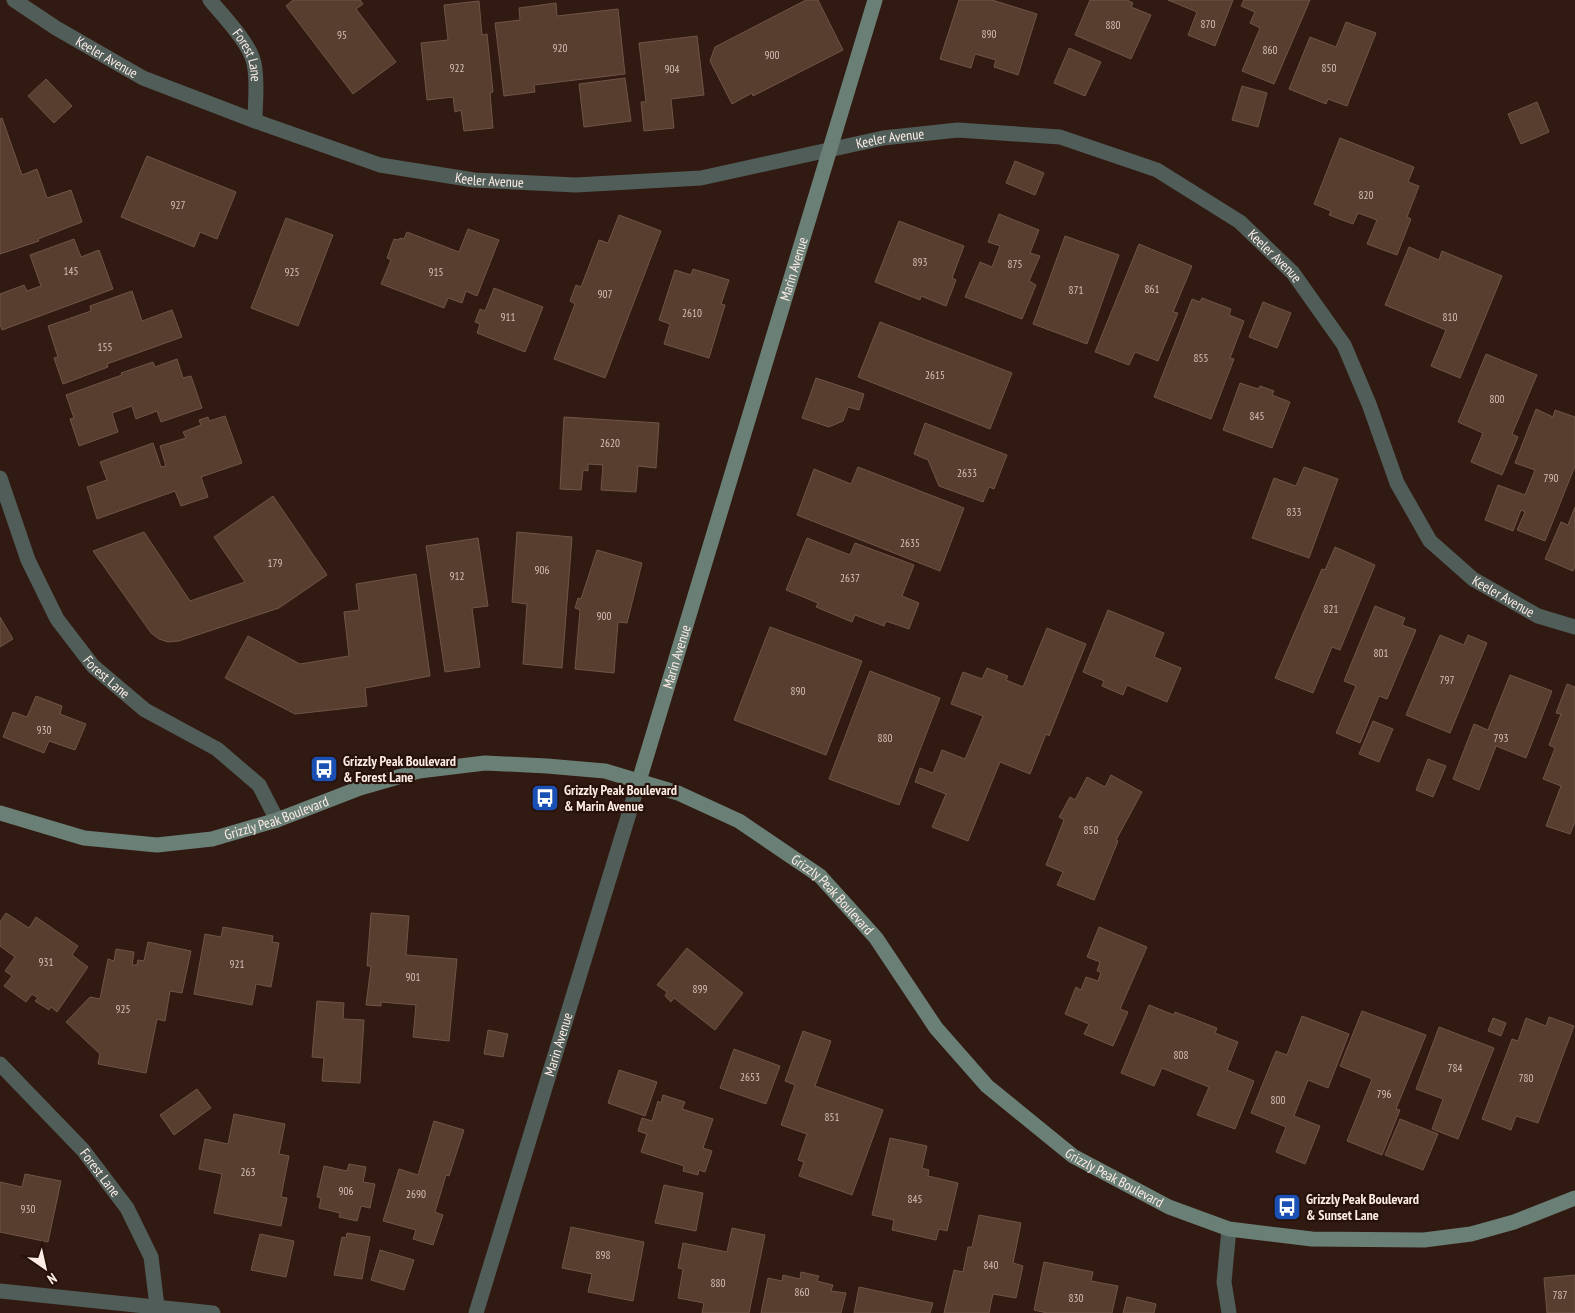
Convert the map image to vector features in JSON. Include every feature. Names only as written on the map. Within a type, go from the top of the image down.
[{"type":"street","name":"Keeler Avenue","points":[[14,0],[56,28],[143,78],[255,121],[380,165],[483,181],[576,185],[701,178],[883,138],[958,130],[1060,137],[1157,170],[1240,222],[1293,273],[1344,345],[1369,404],[1397,483],[1430,541],[1473,579],[1538,616],[1575,627]]},
{"type":"street","name":"Forest Lane","points":[[210,0],[244,44],[254,62],[256,88],[255,121]]},
{"type":"street","name":"Marin Avenue","points":[[476,1313],[875,0]]},
{"type":"street","name":"Forest Lane","points":[[0,478],[28,560],[57,619],[93,666],[145,710],[217,749],[259,785],[277,820]]},
{"type":"street","name":"Grizzly Peak Boulevard","points":[[0,812],[84,838],[157,845],[212,839],[277,820],[360,788],[420,771],[485,763],[605,772],[678,793],[739,821],[820,876],[876,938],[936,1028],[987,1086],[1073,1156],[1168,1207],[1228,1229],[1312,1239],[1424,1240],[1471,1234],[1514,1222],[1575,1198]]},
{"type":"street","name":"Forest Lane","points":[[0,1064],[83,1150],[127,1208],[151,1257],[157,1306]]},
{"type":"street","points":[[1228,1229],[1224,1282],[1229,1313]]},
{"type":"street","points":[[0,1291],[213,1313]]},
{"type":"building","points":[[293,0],[360,0],[363,4],[356,9],[396,62],[353,94],[286,6]]},
{"type":"building","points":[[806,0],[818,0],[843,50],[753,96],[752,93],[732,104],[710,61],[715,47]]},
{"type":"building","points":[[959,0],[992,0],[1037,14],[1018,75],[994,67],[996,60],[975,54],[971,68],[940,59]]},
{"type":"building","points":[[1090,0],[1127,0],[1133,3],[1131,7],[1151,15],[1131,59],[1075,35]]},
{"type":"building","points":[[1168,0],[1233,0],[1215,46],[1188,35],[1197,12]]},
{"type":"building","points":[[1244,0],[1310,0],[1274,84],[1242,71],[1260,28],[1250,23],[1255,12],[1241,6]]},
{"type":"building","points":[[479,1],[482,35],[487,34],[493,92],[490,93],[493,128],[464,131],[461,110],[455,112],[453,97],[427,100],[421,43],[448,40],[444,5]]},
{"type":"building","points":[[556,3],[557,16],[618,9],[625,74],[534,85],[535,92],[504,96],[495,23],[520,20],[519,8]]},
{"type":"building","points":[[1346,22],[1376,33],[1347,106],[1328,99],[1326,104],[1289,89],[1310,37],[1336,47]]},
{"type":"building","points":[[697,36],[704,95],[671,99],[674,128],[644,131],[641,102],[646,102],[639,43]]},
{"type":"building","points":[[1069,48],[1101,62],[1085,96],[1054,83]]},
{"type":"building","points":[[625,78],[631,121],[584,127],[579,84]]},
{"type":"building","points":[[46,79],[72,106],[54,123],[28,96]]},
{"type":"building","points":[[1242,86],[1267,93],[1258,127],[1232,120]]},
{"type":"building","points":[[1537,102],[1549,132],[1521,144],[1508,114]]},
{"type":"building","points":[[2,118],[22,175],[37,169],[47,198],[71,190],[82,222],[38,239],[39,241],[0,254],[0,119]]},
{"type":"building","points":[[1340,138],[1414,167],[1408,182],[1419,186],[1407,217],[1411,219],[1397,255],[1367,244],[1377,220],[1358,213],[1353,224],[1329,215],[1331,211],[1314,204]]},
{"type":"building","points":[[147,156],[236,192],[217,239],[200,232],[194,247],[121,217]]},
{"type":"building","points":[[1015,161],[1044,173],[1035,195],[1006,183]]},
{"type":"building","points":[[999,214],[1039,230],[1030,253],[1040,256],[1029,281],[1036,285],[1022,319],[965,297],[980,262],[992,267],[1000,246],[988,242]]},
{"type":"building","points":[[619,215],[661,231],[605,378],[554,359],[575,304],[570,301],[576,285],[581,287],[599,240],[608,243]]},
{"type":"building","points":[[286,218],[333,235],[298,326],[251,308]]},
{"type":"building","points":[[899,221],[964,246],[952,278],[956,280],[946,306],[921,296],[920,300],[875,282]]},
{"type":"building","points":[[468,229],[499,240],[477,296],[466,291],[462,303],[448,298],[444,308],[381,284],[391,260],[387,258],[394,239],[404,239],[407,232],[459,252]]},
{"type":"building","points":[[1065,236],[1119,255],[1087,344],[1033,324]]},
{"type":"building","points":[[74,239],[81,257],[99,250],[113,289],[2,330],[0,324],[0,294],[24,285],[27,291],[41,286],[30,255]]},
{"type":"building","points":[[1139,244],[1192,266],[1173,312],[1178,313],[1158,361],[1135,352],[1129,365],[1095,352]]},
{"type":"building","points":[[1409,247],[1439,260],[1442,251],[1502,276],[1460,378],[1431,366],[1446,330],[1385,305]]},
{"type":"building","points":[[693,269],[729,280],[721,304],[725,305],[709,358],[664,344],[670,324],[659,320],[675,270],[691,275]]},
{"type":"building","points":[[494,288],[543,307],[525,352],[477,333],[480,324],[475,322],[480,309],[485,311]]},
{"type":"building","points":[[132,291],[142,321],[172,310],[182,337],[107,364],[108,367],[63,384],[54,358],[58,357],[48,326],[91,311],[90,306]]},
{"type":"building","points":[[1202,298],[1231,309],[1229,315],[1244,321],[1230,358],[1234,359],[1211,419],[1154,397],[1192,299],[1200,302]]},
{"type":"building","points":[[1263,302],[1291,313],[1277,348],[1249,337]]},
{"type":"building","points":[[880,322],[1012,373],[990,429],[858,377]]},
{"type":"building","points":[[1486,354],[1537,375],[1512,434],[1518,437],[1502,475],[1471,462],[1483,433],[1458,422]]},
{"type":"building","points":[[177,359],[183,378],[191,376],[202,408],[161,422],[157,411],[136,419],[132,406],[112,413],[118,432],[79,446],[70,419],[74,418],[66,395],[153,362],[155,367]]},
{"type":"building","points":[[816,378],[864,394],[859,410],[848,407],[843,421],[829,427],[802,418]]},
{"type":"building","points":[[1240,383],[1258,389],[1260,386],[1274,391],[1272,395],[1290,402],[1272,448],[1223,430]]},
{"type":"building","points":[[1536,409],[1553,417],[1555,410],[1575,417],[1575,466],[1545,541],[1517,530],[1525,512],[1521,510],[1513,531],[1485,520],[1498,485],[1525,495],[1535,470],[1515,463]]},
{"type":"building","points":[[225,416],[242,463],[201,477],[208,497],[181,506],[175,491],[97,519],[87,487],[107,480],[100,462],[153,443],[161,467],[166,466],[160,446],[186,438],[183,432],[201,425],[199,420],[208,417],[209,421]]},
{"type":"building","points":[[564,417],[659,423],[656,468],[638,466],[636,492],[601,490],[603,465],[588,464],[588,471],[583,470],[581,490],[560,489]]},
{"type":"building","points":[[925,423],[1007,455],[994,489],[989,487],[983,502],[939,486],[928,460],[914,454]]},
{"type":"building","points":[[858,467],[964,508],[940,571],[797,515],[814,469],[851,484]]},
{"type":"building","points":[[1304,467],[1338,479],[1309,558],[1252,538],[1274,478],[1296,486]]},
{"type":"building","points":[[273,496],[327,575],[279,608],[179,641],[168,642],[159,639],[151,633],[93,551],[144,532],[190,601],[245,582],[214,537]]},
{"type":"building","points":[[1575,507],[1575,566],[1573,571],[1545,559],[1561,522],[1568,525]]},
{"type":"building","points":[[517,532],[572,537],[562,668],[523,664],[527,604],[512,602]]},
{"type":"building","points":[[478,538],[488,606],[472,608],[480,667],[445,672],[426,546]]},
{"type":"building","points":[[807,538],[850,555],[855,543],[914,565],[902,596],[919,603],[909,629],[886,621],[884,626],[855,615],[852,622],[816,607],[818,603],[786,590]]},
{"type":"building","points":[[1335,547],[1375,565],[1340,650],[1332,647],[1313,693],[1275,678],[1322,569],[1325,570]]},
{"type":"building","points":[[597,550],[642,563],[627,623],[618,622],[614,673],[575,669],[580,610],[575,608],[578,598],[581,599]]},
{"type":"building","points":[[416,574],[430,676],[365,688],[367,706],[295,714],[225,678],[248,636],[300,664],[349,656],[344,612],[359,610],[356,584]]},
{"type":"building","points":[[1375,606],[1405,618],[1402,625],[1416,630],[1387,699],[1379,696],[1360,743],[1336,733],[1356,686],[1344,681]]},
{"type":"building","points":[[1108,610],[1164,633],[1154,657],[1181,668],[1167,702],[1127,685],[1123,695],[1102,686],[1104,681],[1083,672]]},
{"type":"building","points":[[0,617],[13,639],[0,647]]},
{"type":"building","points":[[770,627],[862,661],[826,755],[734,720]]},
{"type":"building","points":[[1047,628],[1086,644],[1049,736],[1046,734],[1030,774],[1000,762],[968,841],[932,827],[946,794],[915,782],[920,768],[933,773],[942,750],[965,759],[983,716],[951,704],[963,672],[982,679],[987,668],[1008,676],[1006,680],[1023,687]]},
{"type":"building","points":[[1440,635],[1464,645],[1468,635],[1487,643],[1450,733],[1406,715]]},
{"type":"building","points":[[870,671],[940,698],[899,805],[829,779]]},
{"type":"building","points":[[1510,675],[1552,691],[1526,758],[1496,746],[1479,790],[1453,779],[1474,724],[1488,730]]},
{"type":"building","points":[[1567,684],[1575,687],[1575,822],[1570,834],[1546,826],[1561,786],[1543,779],[1555,748],[1549,745],[1561,714],[1556,713]]},
{"type":"building","points":[[36,696],[62,706],[60,714],[86,724],[75,750],[49,741],[44,753],[3,737],[13,712],[27,717]]},
{"type":"building","points":[[1373,721],[1393,729],[1379,762],[1359,754]]},
{"type":"building","points":[[1428,759],[1446,766],[1433,797],[1416,790]]},
{"type":"building","points":[[1111,775],[1142,792],[1116,840],[1118,841],[1094,900],[1057,885],[1063,872],[1046,865],[1064,820],[1059,817],[1070,797],[1075,800],[1087,777],[1105,787]]},
{"type":"building","points":[[6,913],[29,928],[36,917],[78,946],[72,955],[88,967],[57,1012],[51,1007],[49,1010],[35,1001],[38,998],[32,994],[26,1002],[4,986],[12,976],[5,971],[15,957],[0,946],[0,922]]},
{"type":"building","points":[[371,913],[409,916],[406,955],[457,959],[449,1041],[413,1037],[416,1005],[381,1002],[381,1006],[366,1005],[371,966],[367,966]]},
{"type":"building","points":[[223,927],[273,936],[272,942],[279,943],[271,987],[256,984],[252,1005],[194,994],[205,934],[221,937]]},
{"type":"building","points":[[1099,927],[1147,947],[1120,1009],[1128,1012],[1113,1046],[1084,1034],[1089,1024],[1065,1014],[1076,987],[1081,990],[1086,977],[1098,981],[1101,972],[1097,971],[1100,962],[1087,957]]},
{"type":"building","points":[[148,942],[191,951],[182,993],[170,991],[165,1021],[157,1019],[146,1073],[98,1064],[100,1054],[66,1022],[90,997],[100,999],[108,959],[114,961],[116,949],[134,952],[132,965],[137,965],[138,960],[144,961]]},
{"type":"building","points":[[687,948],[743,993],[715,1030],[674,998],[671,1002],[665,996],[667,992],[657,985]]},
{"type":"building","points":[[317,1001],[344,1003],[343,1019],[364,1020],[360,1083],[322,1081],[324,1058],[312,1057]]},
{"type":"building","points":[[1149,1005],[1174,1015],[1175,1012],[1217,1028],[1215,1033],[1238,1042],[1227,1070],[1254,1081],[1235,1129],[1197,1115],[1209,1087],[1162,1068],[1154,1086],[1121,1073]]},
{"type":"building","points":[[1362,1011],[1426,1035],[1396,1109],[1400,1110],[1382,1155],[1347,1141],[1372,1079],[1340,1066]]},
{"type":"building","points":[[1302,1016],[1349,1034],[1328,1088],[1308,1080],[1294,1116],[1320,1126],[1305,1164],[1276,1152],[1286,1127],[1251,1113],[1276,1051],[1287,1055]]},
{"type":"building","points":[[1549,1017],[1574,1026],[1538,1123],[1516,1116],[1511,1130],[1482,1119],[1512,1039],[1518,1041],[1526,1018],[1546,1026]]},
{"type":"building","points":[[1493,1018],[1506,1023],[1501,1036],[1488,1031]]},
{"type":"building","points":[[1439,1027],[1494,1048],[1458,1139],[1432,1129],[1443,1099],[1416,1089]]},
{"type":"building","points":[[488,1030],[508,1034],[503,1057],[484,1054]]},
{"type":"building","points":[[803,1031],[831,1041],[815,1086],[883,1110],[852,1195],[799,1176],[804,1162],[798,1160],[807,1134],[781,1125],[795,1085],[785,1081]]},
{"type":"building","points":[[734,1049],[780,1066],[766,1104],[720,1088]]},
{"type":"building","points":[[619,1070],[657,1082],[645,1116],[608,1103]]},
{"type":"building","points":[[197,1089],[211,1108],[174,1135],[160,1115]]},
{"type":"building","points":[[663,1095],[685,1102],[682,1109],[713,1119],[703,1148],[712,1151],[705,1172],[699,1170],[698,1175],[683,1171],[684,1166],[641,1152],[647,1134],[638,1131],[642,1118],[652,1121],[658,1101],[661,1103]]},
{"type":"building","points":[[234,1114],[285,1124],[279,1154],[289,1156],[281,1197],[287,1198],[281,1226],[214,1213],[222,1174],[199,1169],[205,1139],[228,1144]]},
{"type":"building","points":[[1400,1119],[1438,1134],[1423,1170],[1385,1155]]},
{"type":"building","points":[[434,1121],[464,1130],[449,1176],[446,1175],[435,1212],[443,1215],[433,1245],[413,1239],[416,1230],[383,1221],[399,1169],[418,1175]]},
{"type":"building","points":[[890,1138],[927,1146],[922,1168],[929,1170],[928,1176],[958,1183],[947,1231],[939,1229],[936,1240],[892,1230],[894,1220],[872,1215]]},
{"type":"building","points":[[349,1164],[366,1167],[363,1182],[375,1184],[370,1208],[361,1206],[357,1221],[339,1217],[340,1213],[319,1208],[321,1198],[317,1197],[324,1166],[347,1171]]},
{"type":"building","points":[[25,1174],[61,1181],[48,1242],[0,1232],[0,1182],[22,1187]]},
{"type":"building","points":[[664,1185],[703,1193],[696,1231],[655,1223]]},
{"type":"building","points":[[979,1215],[1021,1223],[1013,1263],[1023,1266],[1016,1298],[993,1294],[989,1313],[944,1313],[954,1270],[963,1272],[968,1247],[972,1247]]},
{"type":"building","points":[[571,1227],[644,1242],[633,1301],[588,1292],[592,1274],[562,1268]]},
{"type":"building","points":[[732,1228],[765,1235],[749,1313],[702,1313],[704,1303],[678,1298],[683,1269],[678,1268],[683,1243],[727,1252]]},
{"type":"building","points":[[347,1233],[370,1237],[362,1279],[334,1275],[342,1237],[346,1238]]},
{"type":"building","points":[[260,1234],[294,1241],[286,1277],[251,1270]]},
{"type":"building","points":[[380,1250],[414,1260],[404,1290],[371,1280]]},
{"type":"building","points":[[1044,1262],[1093,1272],[1091,1281],[1118,1286],[1112,1313],[1047,1313],[1034,1310]]},
{"type":"building","points":[[801,1272],[819,1276],[817,1281],[833,1285],[831,1291],[846,1293],[841,1313],[761,1313],[768,1278],[782,1281],[783,1275],[800,1279]]},
{"type":"building","points":[[1575,1275],[1575,1313],[1547,1313],[1544,1278]]},
{"type":"building","points":[[859,1287],[933,1303],[930,1313],[854,1313]]},
{"type":"building","points":[[1127,1297],[1156,1304],[1154,1313],[1123,1313]]},
{"type":"place","name":"Grizzly Peak Boulevard & Forest Lane","points":[[324,769]]},
{"type":"place","name":"Grizzly Peak Boulevard & Marin Avenue","points":[[545,798]]},
{"type":"place","name":"Grizzly Peak Boulevard & Sunset Lane","points":[[1287,1207]]}]
